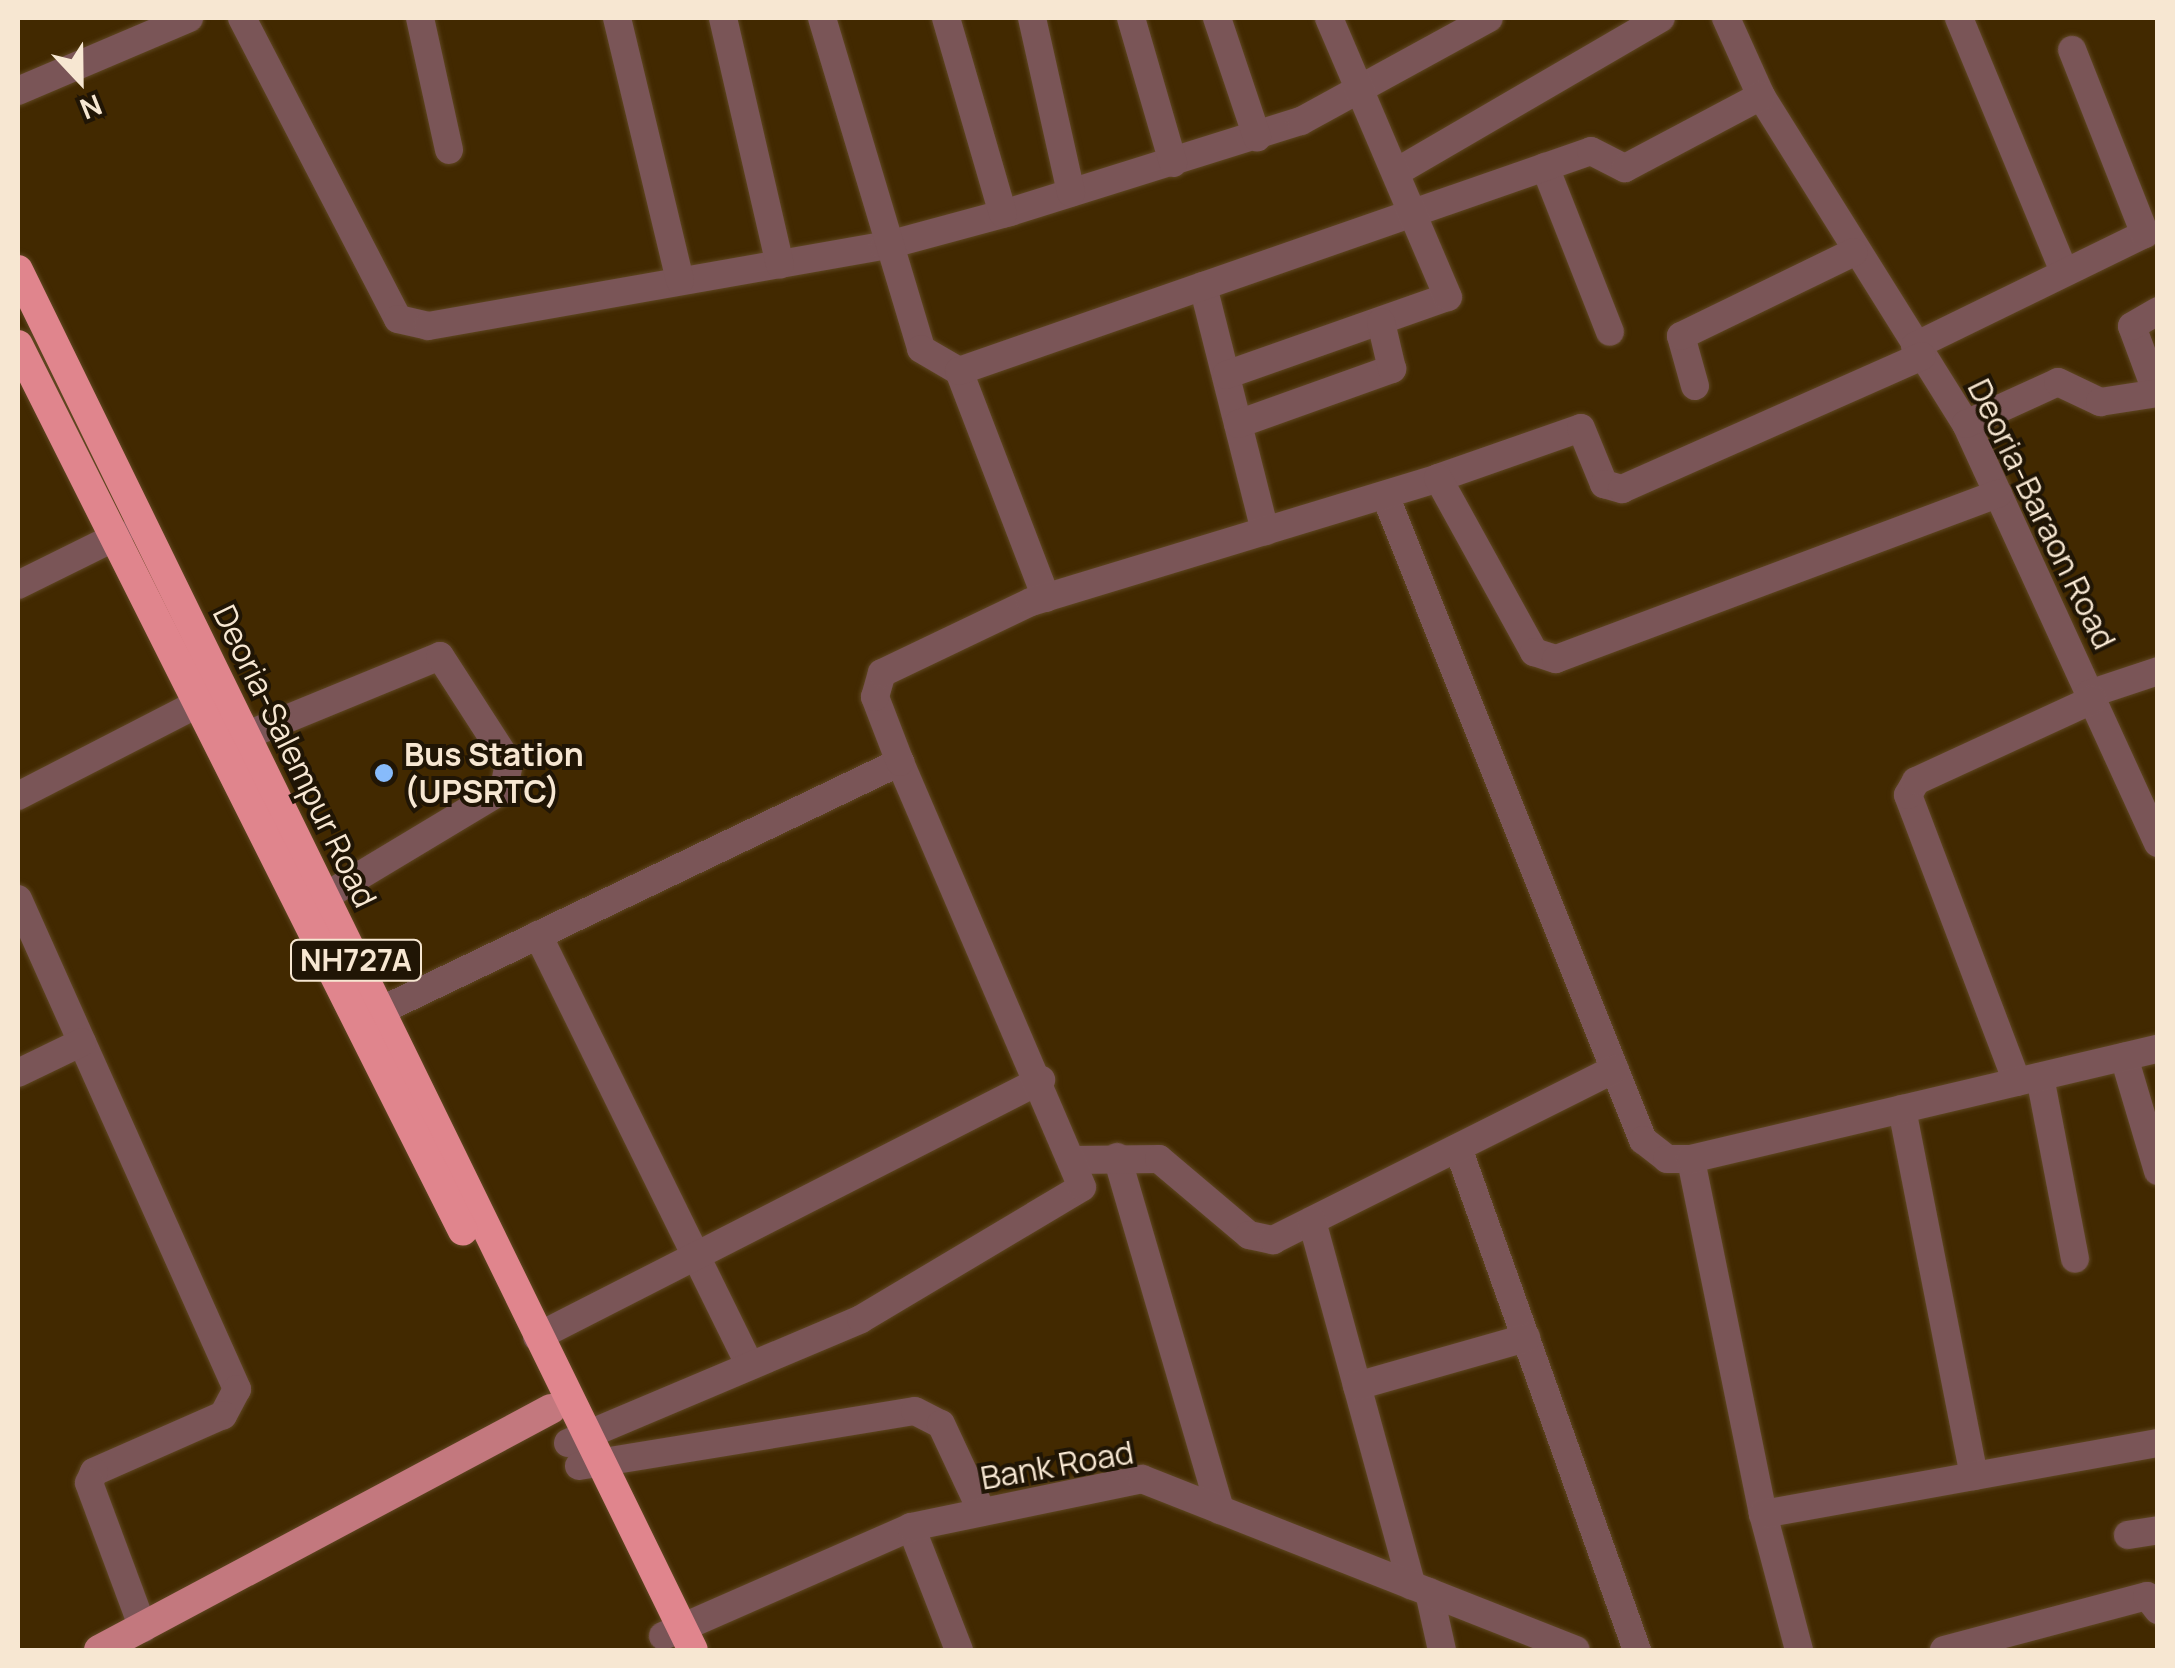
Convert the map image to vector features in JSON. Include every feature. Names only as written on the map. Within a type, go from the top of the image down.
[{"type":"highway","name":"Deoria-Salempur Road","points":[[18,270],[551,1409],[583,1452]]},
{"type":"highway","name":"Deoria-Salempur Road","points":[[18,345],[203,701],[236,740]]},
{"type":"highway","name":"Deoria-Salempur Road","points":[[316,904],[380,1011],[537,1337],[583,1452],[677,1641]]},
{"type":"main road","points":[[124,1641],[551,1409]]},
{"type":"street","points":[[18,92],[189,18]]},
{"type":"street","points":[[420,18],[449,150]]},
{"type":"street","points":[[617,18],[680,282]]},
{"type":"street","points":[[723,18],[780,264]]},
{"type":"street","points":[[822,18],[884,246],[921,349],[959,371],[1046,598]]},
{"type":"street","points":[[946,18],[1002,214]]},
{"type":"street","points":[[1032,18],[1071,194]]},
{"type":"street","points":[[1131,18],[1173,163]]},
{"type":"street","points":[[1217,18],[1258,137]]},
{"type":"street","points":[[1226,375],[1448,296],[1416,212],[1329,18]]},
{"type":"street","points":[[252,20],[408,326],[884,246],[1002,214],[1258,137],[1363,92],[1488,18]]},
{"type":"street","points":[[1398,171],[1660,18]]},
{"type":"street","name":"Deoria-Baraon Road","points":[[1726,18],[1761,96],[1854,252],[1966,424],[2158,843]]},
{"type":"street","points":[[1959,18],[2064,272]]},
{"type":"street","points":[[583,1452],[750,1366],[861,1319],[1075,1195],[1082,1179],[900,762],[875,697],[882,673],[1046,598],[1438,478],[1581,428],[1604,484],[1622,489],[1919,351],[2064,272],[2134,242],[2146,226],[2072,50]]},
{"type":"street","points":[[959,371],[1591,151],[1625,168],[1761,96]]},
{"type":"street","points":[[1545,167],[1610,332]]},
{"type":"street","points":[[1695,386],[1681,336],[1854,252]]},
{"type":"street","points":[[1203,286],[1265,531]]},
{"type":"street","points":[[1966,424],[2058,382],[2100,402],[2157,392],[2132,326],[2158,310]]},
{"type":"street","points":[[1238,424],[1392,369],[1380,322]]},
{"type":"street","points":[[1438,478],[1534,652],[1556,659],[1998,494]]},
{"type":"street","points":[[1385,494],[1615,1069],[1654,1153],[1691,1158],[2158,1050]]},
{"type":"street","points":[[18,585],[118,536]]},
{"type":"street","points":[[236,740],[440,656],[509,763],[504,788],[316,904]]},
{"type":"street","points":[[2075,1259],[2029,1080],[1908,796],[1916,782],[2091,697],[2158,671]]},
{"type":"street","points":[[18,796],[203,701]]},
{"type":"street","points":[[380,1011],[900,762]]},
{"type":"street","points":[[18,898],[237,1389],[222,1415],[94,1472],[89,1483],[124,1641]]},
{"type":"street","points":[[538,935],[750,1366]]},
{"type":"street","points":[[18,1073],[82,1042]]},
{"type":"street","points":[[2124,1057],[2158,1170]]},
{"type":"street","points":[[1074,1160],[1159,1158],[1258,1242],[1312,1221],[1615,1069]]},
{"type":"street","points":[[537,1337],[1041,1080]]},
{"type":"street","points":[[1902,1109],[1974,1476]]},
{"type":"street","points":[[1458,1148],[1637,1650]]},
{"type":"street","points":[[1116,1157],[1220,1510]]},
{"type":"street","points":[[1691,1158],[1763,1514],[1799,1650]]},
{"type":"street","points":[[1312,1221],[1356,1386],[1442,1650]]},
{"type":"street","points":[[1356,1386],[1526,1338]]},
{"type":"street","points":[[583,1452],[915,1411],[940,1424],[982,1512]]},
{"type":"street","points":[[1763,1514],[2158,1443]]},
{"type":"street","name":"Bank Road","points":[[677,1641],[911,1527],[1142,1479],[1576,1650]]},
{"type":"street","points":[[911,1527],[959,1650]]},
{"type":"street","points":[[2128,1536],[2158,1530]]},
{"type":"street","points":[[1944,1650],[2147,1596],[2158,1610]]},
{"type":"place","name":"Bus Station (UPSRTC)","points":[[384,773]]}]
